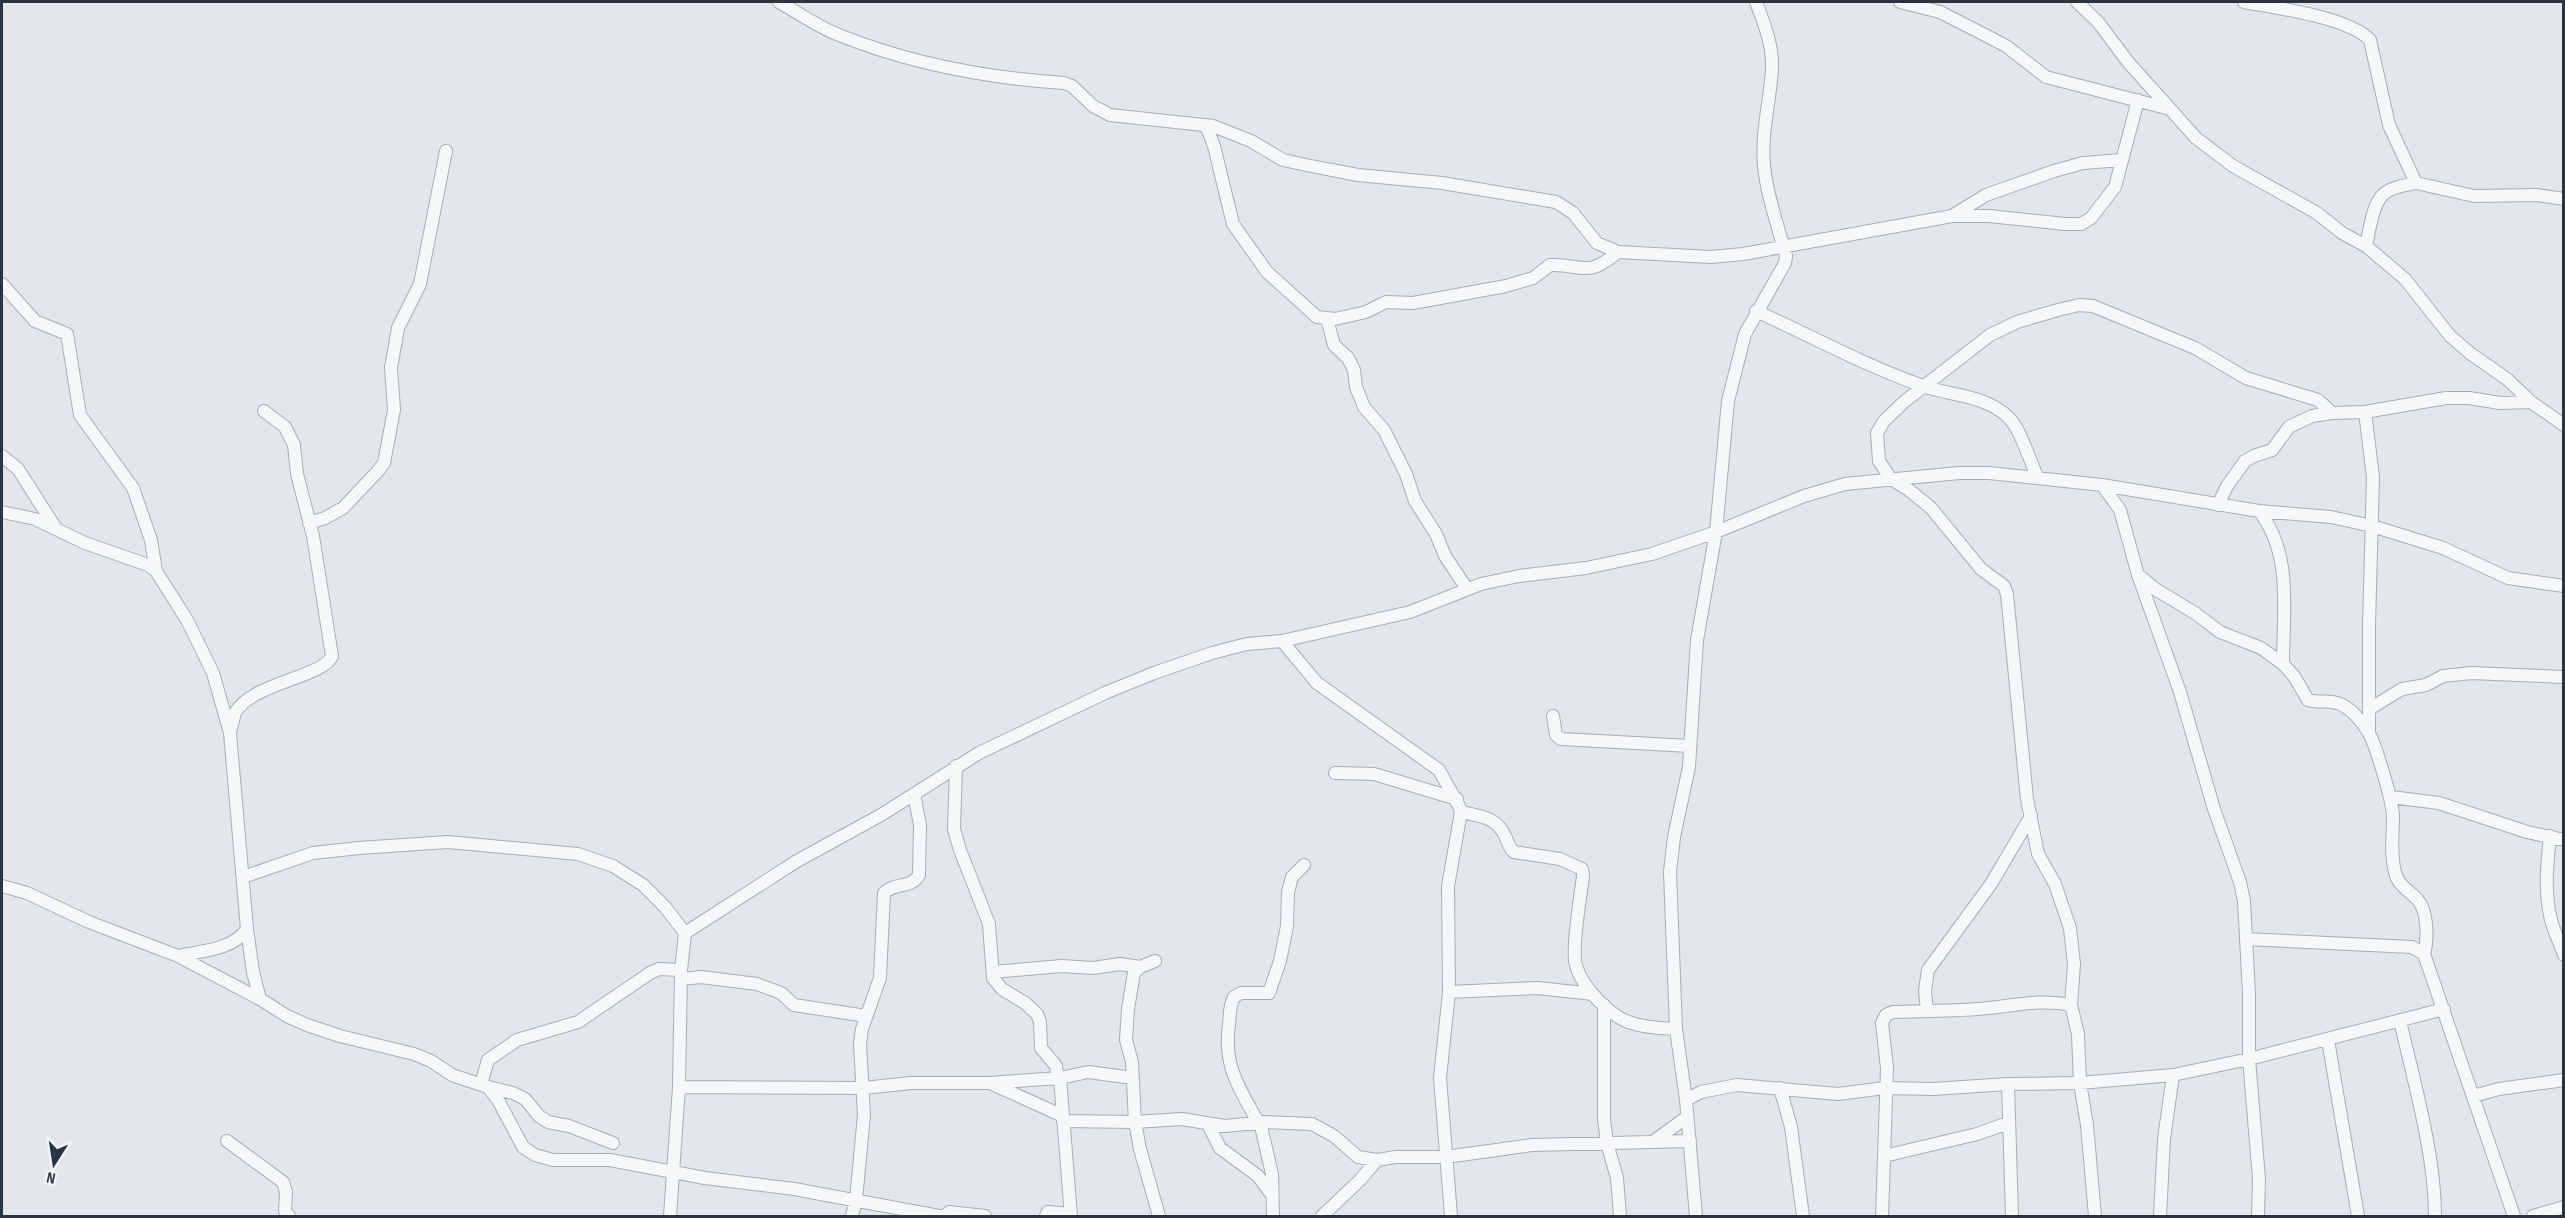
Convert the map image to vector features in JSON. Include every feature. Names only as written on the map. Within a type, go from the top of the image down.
[{"type":"street","points":[[779,2],[838,35],[903,59],[984,74],[1064,83],[1072,86],[1093,106],[1110,115],[1206,125],[1251,141],[1283,160],[1358,175],[1442,183],[1556,202],[1573,213],[1597,243],[1618,252],[1711,257],[1952,216],[1989,216],[2081,224],[2091,218],[2115,187],[2138,100]]},
{"type":"street","points":[[1696,1216],[1686,1100],[1676,1029],[1670,872],[1674,837],[1689,767],[1697,640],[1716,532],[1728,401],[1745,334],[1756,311],[1783,270],[1786,256],[1764,166],[1763,128],[1772,67],[1769,38],[1756,2]]},
{"type":"street","points":[[1900,2],[1940,12],[1987,36],[2006,46],[2046,77],[2170,109]]},
{"type":"street","points":[[2077,2],[2098,22],[2128,62],[2196,138],[2233,166],[2317,213],[2342,233],[2366,246],[2405,279],[2450,336],[2506,379],[2531,402],[2561,420]]},
{"type":"street","points":[[2244,2],[2307,14],[2355,29],[2370,40],[2389,125],[2416,183]]},
{"type":"street","points":[[1206,125],[1214,146],[1233,224],[1267,272],[1313,315],[1327,319],[1345,318],[1366,312],[1386,302],[1413,303],[1506,286],[1533,278],[1550,265],[1586,269],[1604,264],[1618,252]]},
{"type":"street","points":[[309,523],[325,518],[343,508],[384,463],[394,410],[391,368],[398,328],[420,284],[446,152]]},
{"type":"street","points":[[1952,216],[1986,195],[2054,171],[2084,163],[2122,160]]},
{"type":"street","points":[[2366,246],[2373,216],[2383,195],[2390,190],[2416,183],[2474,196],[2537,195],[2564,199]]},
{"type":"street","points":[[2,284],[35,321],[67,334],[80,415],[134,488],[151,540],[156,571]]},
{"type":"street","points":[[2095,1216],[2087,1125],[2080,1083],[2078,1034],[2071,1005],[2074,964],[2070,928],[2055,884],[2038,854],[2024,783],[2009,610],[2004,586],[1981,569],[1931,508],[1909,490],[1890,479],[1879,461],[1877,433],[1884,421],[1905,401],[1990,335],[2017,322],[2079,305],[2092,306],[2195,348],[2246,378],[2318,400],[2332,412]]},
{"type":"street","points":[[1756,311],[1924,387],[1982,401],[1998,408],[2010,418],[2016,428],[2038,478]]},
{"type":"street","points":[[1327,319],[1334,345],[1348,358],[1354,370],[1356,387],[1364,407],[1384,430],[1406,474],[1415,501],[1467,589]]},
{"type":"street","points":[[2218,505],[2227,486],[2245,461],[2272,450],[2289,427],[2300,420],[2332,412],[2365,412],[2446,398],[2469,398],[2500,403],[2531,402]]},
{"type":"street","points":[[230,733],[235,714],[247,700],[301,674],[325,666],[330,661],[332,650],[290,435],[285,427],[264,411]]},
{"type":"street","points":[[2365,412],[2373,477],[2369,734]]},
{"type":"street","points":[[2,456],[18,469],[58,530]]},
{"type":"street","points":[[684,933],[797,861],[881,815],[956,766],[1106,693],[1154,673],[1212,653],[1247,644],[1282,640],[1410,612],[1467,589],[1519,576],[1586,568],[1652,554],[1716,532],[1804,496],[1845,484],[1959,473],[2103,485],[2218,505],[2331,518],[2372,526],[2443,548],[2508,578],[2564,586]]},
{"type":"street","points":[[2103,485],[2120,510],[2138,575],[2180,692],[2214,809],[2240,882],[2249,993],[2249,1059],[2259,1179],[2258,1216]]},
{"type":"street","points":[[2259,511],[2273,530],[2283,574],[2283,664]]},
{"type":"street","points":[[2,512],[35,519],[148,565],[156,571],[187,620],[213,673],[230,733],[247,929],[253,972],[260,999]]},
{"type":"street","points":[[2138,575],[2220,632],[2261,648],[2283,664],[2294,676],[2308,700],[2339,703],[2354,715],[2369,734],[2391,797],[2393,818],[2391,856],[2398,882],[2420,903],[2423,910],[2427,945],[2424,954],[2514,1216]]},
{"type":"street","points":[[1282,640],[1317,683],[1439,770],[1457,799],[1461,812],[1448,886],[1449,992],[1440,1078],[1451,1216]]},
{"type":"street","points":[[2371,708],[2402,689],[2433,682],[2443,676],[2471,673],[2564,677]]},
{"type":"street","points":[[1553,716],[1556,735],[1568,741],[1690,746]]},
{"type":"street","points":[[956,766],[954,829],[960,850],[990,924],[996,984],[1037,1014],[1040,1022],[1041,1048],[1056,1066],[1059,1078],[1071,1215],[1048,1212],[1046,1216]]},
{"type":"street","points":[[1335,772],[1374,774],[1457,799]]},
{"type":"street","points":[[852,1216],[856,1200],[864,1115],[860,1044],[866,1016],[880,978],[884,893],[894,887],[908,885],[919,875],[920,825],[914,794]]},
{"type":"street","points":[[2391,797],[2439,803],[2527,832],[2564,840]]},
{"type":"street","points":[[1461,812],[1497,823],[1502,828],[1510,849],[1514,852],[1560,859],[1582,869],[1575,958],[1579,976],[1604,1005],[1634,1024],[1676,1029]]},
{"type":"street","points":[[1927,1011],[1925,992],[1928,970],[1991,884],[2031,816]]},
{"type":"street","points":[[2550,836],[2546,875],[2547,900],[2551,921],[2564,955]]},
{"type":"street","points":[[243,877],[313,853],[447,842],[578,854],[613,866],[643,885],[661,902],[684,933],[679,1088],[670,1216]]},
{"type":"street","points":[[1273,1216],[1272,1174],[1259,1122],[1230,1067],[1227,1046],[1230,1010],[1234,997],[1241,993],[1269,993],[1280,961],[1287,926],[1288,892],[1292,877],[1304,865]]},
{"type":"street","points":[[2,886],[27,893],[89,922],[178,956],[260,999],[287,1016],[340,1036],[414,1054],[431,1061],[452,1075],[513,1093],[525,1099],[539,1116],[548,1122],[569,1126],[613,1143]]},
{"type":"street","points":[[178,956],[215,949],[243,934],[247,929]]},
{"type":"street","points":[[2246,939],[2412,947],[2424,954]]},
{"type":"street","points":[[1155,960],[1140,967],[1134,973],[1126,1028],[1133,1078],[1135,1122],[1140,1149],[1159,1216]]},
{"type":"street","points":[[993,972],[1061,966],[1093,968],[1120,964],[1140,967]]},
{"type":"street","points":[[866,1016],[794,1005],[781,993],[757,984],[681,975],[658,969],[650,972],[578,1022],[517,1040],[488,1060],[485,1086],[498,1100],[523,1147],[535,1155],[554,1160],[610,1160],[856,1200],[939,1216]]},
{"type":"street","points":[[1449,992],[1538,988],[1593,994]]},
{"type":"street","points":[[1882,1216],[1887,1053],[1882,1023],[1886,1015],[1893,1012],[1979,1009],[2037,1001],[2071,1005]]},
{"type":"street","points":[[1604,1005],[1604,1097],[1607,1143],[1617,1178],[1620,1216]]},
{"type":"street","points":[[1686,1100],[1701,1092],[1724,1086],[1780,1088],[1838,1094],[1885,1088],[1932,1089],[2008,1084],[2080,1083],[2173,1075],[2249,1059],[2444,1010]]},
{"type":"street","points":[[2400,1021],[2420,1108],[2432,1180],[2435,1216]]},
{"type":"street","points":[[2328,1040],[2358,1216]]},
{"type":"street","points":[[679,1088],[864,1088],[933,1082],[989,1083],[1059,1078],[1088,1072],[1133,1078]]},
{"type":"street","points":[[2160,1216],[2164,1139],[2173,1075]]},
{"type":"street","points":[[2473,1096],[2499,1089],[2564,1080]]},
{"type":"street","points":[[989,1083],[1063,1119],[1135,1122],[1182,1119],[1226,1126],[1259,1122],[1312,1124],[1334,1136],[1358,1157],[1377,1160],[1396,1157],[1446,1157],[1532,1145],[1690,1141]]},
{"type":"street","points":[[2008,1084],[2007,1123],[2012,1216]]},
{"type":"street","points":[[1780,1088],[1791,1127],[1803,1216]]},
{"type":"street","points":[[1654,1141],[1687,1117]]},
{"type":"street","points":[[1884,1156],[1977,1134],[2007,1123]]},
{"type":"street","points":[[1208,1124],[1220,1148],[1258,1176],[1272,1195]]},
{"type":"street","points":[[227,1141],[283,1182],[286,1192],[285,1211],[289,1216]]},
{"type":"street","points":[[1322,1216],[1360,1180],[1377,1160]]},
{"type":"street","points":[[2533,1216],[2564,1207]]},
{"type":"street","points":[[945,1216],[949,1212],[985,1216]]}]
